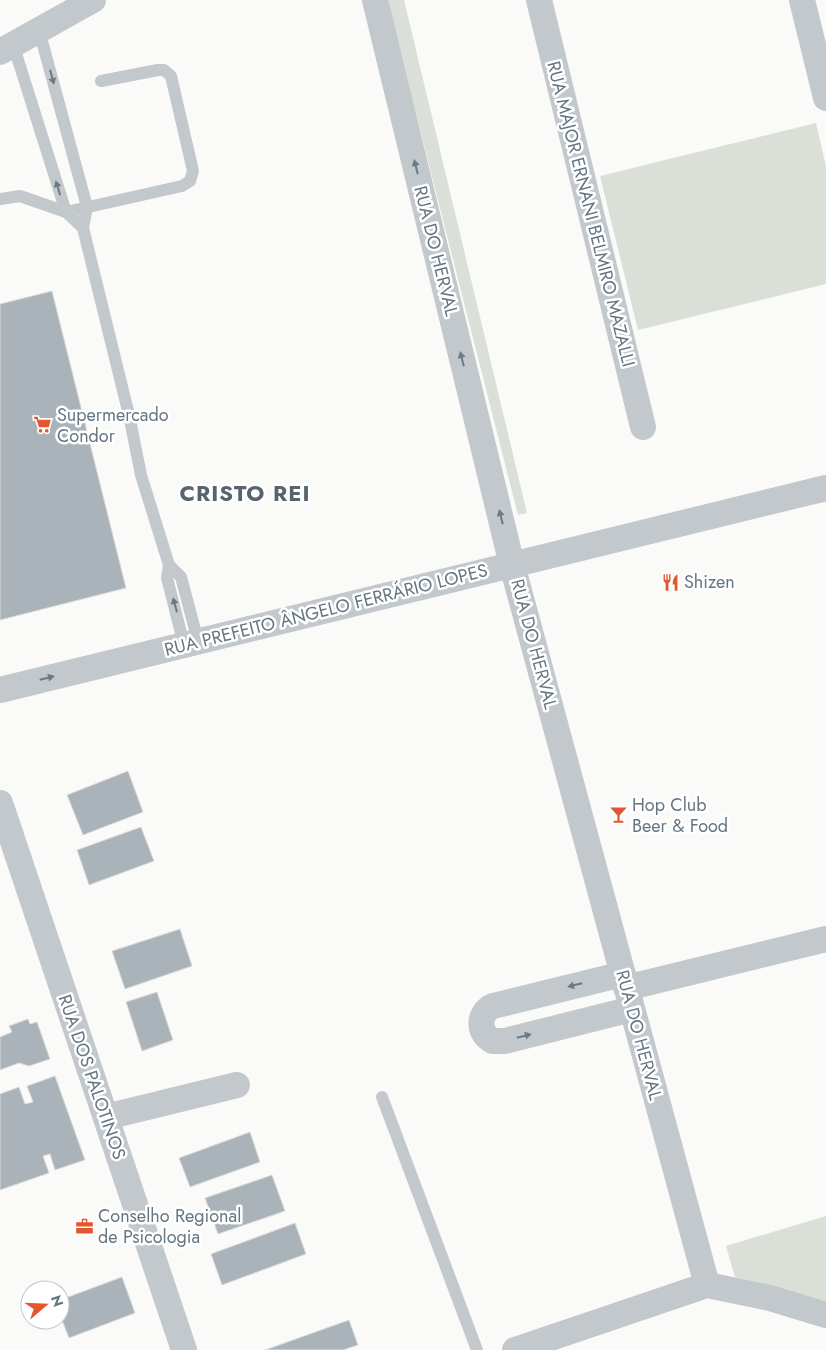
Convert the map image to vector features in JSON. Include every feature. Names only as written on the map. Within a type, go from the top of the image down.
[{"type":"street","points":[[6,48],[93,0]]},
{"type":"street","name":"RUA DO HERVAL","points":[[375,0],[512,565],[707,1285]]},
{"type":"street","name":"RUA MAJOR ERNANI BELMIRO MAZALLI","points":[[539,0],[642,427]]},
{"type":"street","points":[[802,0],[826,98]]},
{"type":"street","name":"RUA PREFEITO ÂNGELO FERRÁRIO LOPES","points":[[0,690],[826,488]]},
{"type":"street","name":"RUA DOS PALOTINOS","points":[[0,803],[184,1350]]},
{"type":"street","points":[[627,990],[826,939]]},
{"type":"street","points":[[106,1117],[237,1084]]},
{"type":"street","points":[[515,1350],[560,1343],[707,1285],[770,1298],[826,1315]]},
{"type":"lane","points":[[39,30],[87,207],[83,228],[129,415],[141,475],[169,565],[167,578],[191,643]]},
{"type":"lane","points":[[6,48],[66,212]]},
{"type":"lane","points":[[66,212],[182,186],[190,180],[193,171],[171,76],[164,70],[158,70],[101,81]]},
{"type":"lane","points":[[0,199],[20,196],[66,212],[83,228]]},
{"type":"lane","points":[[382,1097],[477,1350]]},
{"type":"shaded area","points":[[387,0],[404,0],[527,513],[518,515]]},
{"type":"shaded area","points":[[816,123],[826,166],[826,284],[638,330],[600,176]]},
{"type":"shaded area","points":[[826,1216],[826,1302],[735,1277],[726,1246]]},
{"type":"building","name":"Supermercado Condor","points":[[52,291],[126,588],[0,620],[0,304]]},
{"type":"building","points":[[128,771],[143,812],[83,835],[67,795]]},
{"type":"building","points":[[141,827],[154,861],[89,885],[77,850]]},
{"type":"building","points":[[180,929],[192,966],[125,989],[112,951]]},
{"type":"building","points":[[157,992],[173,1040],[142,1051],[126,1002]]},
{"type":"building","points":[[28,1019],[30,1024],[37,1022],[50,1059],[29,1066],[19,1063],[0,1070],[0,1037],[12,1032],[9,1026]]},
{"type":"building","points":[[55,1076],[85,1160],[55,1170],[50,1154],[43,1156],[49,1173],[0,1190],[0,1094],[19,1087],[25,1104],[33,1102],[27,1086]]},
{"type":"building","points":[[250,1132],[260,1162],[190,1187],[179,1158]]},
{"type":"building","points":[[272,1175],[285,1211],[218,1234],[205,1198]]},
{"type":"building","points":[[295,1223],[306,1254],[222,1285],[211,1254]]},
{"type":"building","points":[[122,1277],[135,1313],[69,1338],[66,1330],[70,1330],[70,1296]]},
{"type":"building","points":[[349,1320],[358,1345],[343,1350],[265,1350]]},
{"type":"place","name":"Supermercado Condor","points":[[43,425]]},
{"type":"place","name":"Shizen","points":[[670,582]]},
{"type":"place","name":"Hop Club Beer & Food","points":[[618,815]]},
{"type":"place","name":"Conselho Regional de Psicologia","points":[[84,1226]]},
{"type":"district","name":"CRISTO REI","points":[[245,493]]}]
